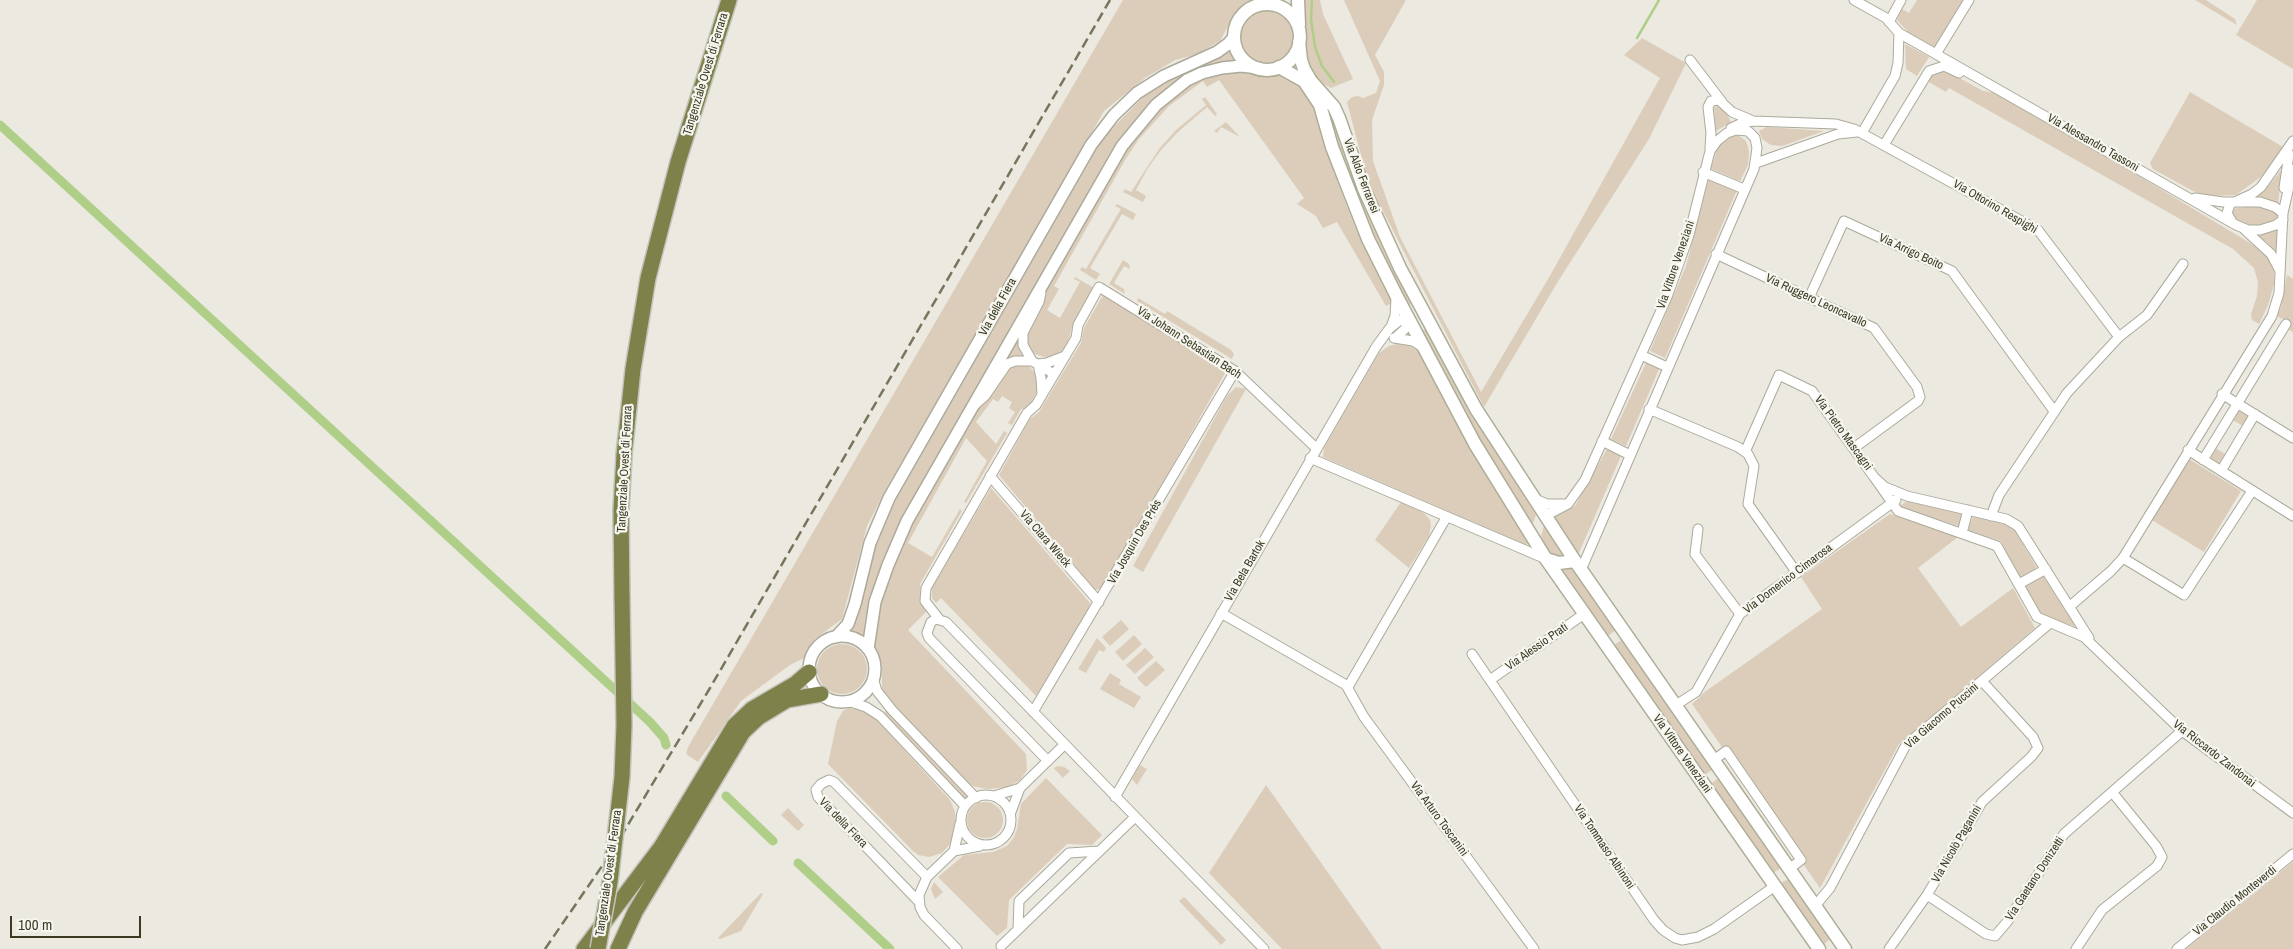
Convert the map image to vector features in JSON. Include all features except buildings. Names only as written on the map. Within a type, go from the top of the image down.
[{"type":"highway","name":"Tangenziale Ovest di Ferrara","points":[[598,949],[610,882],[622,777],[624,696],[621,510],[624,455],[633,369],[648,278],[678,162],[729,0]]},
{"type":"highway","points":[[584,949],[656,853],[734,726],[752,709],[795,684],[809,672]]},
{"type":"highway","points":[[618,949],[635,912],[742,732],[759,717],[787,700],[821,694]]},
{"type":"main road","name":"Via Aldo Ferraresi","points":[[1298,0],[1301,60],[1304,69],[1334,107],[1364,189],[1422,312],[1476,409],[1546,518]]},
{"type":"main road","name":"Via Aldo Ferraresi","points":[[1234,37],[1238,21],[1244,14],[1252,8],[1271,2],[1282,7],[1294,18],[1300,37]]},
{"type":"main road","points":[[1234,37],[1243,58],[1259,68],[1279,67],[1290,60],[1295,54],[1300,37]]},
{"type":"main road","name":"Via Aldo Ferraresi","points":[[1279,67],[1304,81],[1320,105],[1332,147],[1356,211],[1396,295],[1475,444],[1533,539]]},
{"type":"main road","points":[[1408,319],[1422,312]]},
{"type":"main road","points":[[1533,539],[1546,518]]},
{"type":"main road","name":"Via Vittore Veneziani","points":[[1546,518],[1790,869],[1840,947]]},
{"type":"main road","name":"Via Vittore Veneziani","points":[[1533,539],[1819,949]]},
{"type":"main road","points":[[1546,559],[1559,563],[1578,565]]},
{"type":"main road","points":[[1605,644],[1624,632]]},
{"type":"main road","points":[[1703,783],[1722,772]]},
{"type":"main road","points":[[1773,884],[1790,869]]},
{"type":"street","name":"Via Alessandro Tassoni","points":[[1854,0],[1889,22],[1900,33],[2243,229]]},
{"type":"street","points":[[1889,22],[1901,0]]},
{"type":"street","points":[[1936,54],[1969,0]]},
{"type":"street","points":[[1756,163],[1844,132],[1862,133],[1895,76],[1898,64],[1900,33]]},
{"type":"street","name":"Via della Fiera","points":[[809,672],[810,662],[819,646],[836,637],[848,624],[855,604],[870,543],[889,498],[1091,146],[1114,115],[1137,93],[1164,76],[1217,52],[1234,37]]},
{"type":"street","name":"Via Ottorino Respighi","points":[[1690,60],[1732,112],[1753,121]]},
{"type":"street","name":"Via della Fiera","points":[[976,798],[892,710],[877,691],[873,678],[875,668],[868,649],[875,602],[900,535],[1043,282],[1129,136],[1156,105],[1180,84],[1202,73],[1241,66],[1259,68]]},
{"type":"street","name":"Via Alessandro Tassoni","points":[[1884,146],[1922,80],[1932,69],[1948,67],[1982,86],[1999,89]]},
{"type":"street","points":[[1710,150],[1709,104],[1714,100],[1722,102]]},
{"type":"street","name":"Via Ottorino Respighi","points":[[1722,136],[1736,125],[1753,121],[1842,125],[1862,133],[2038,230],[2119,337]]},
{"type":"street","points":[[1578,565],[1588,552],[1756,163],[1757,148],[1752,134],[1744,130],[1736,130],[1722,136]]},
{"type":"street","name":"Via Vittore Veneziani","points":[[1546,518],[1568,504],[1585,480],[1667,297],[1686,244],[1710,150],[1722,136]]},
{"type":"street","name":"Via Alessandro Tassoni","points":[[2232,202],[2252,194],[2261,187],[2292,143]]},
{"type":"street","name":"Via Alessandro Tassoni","points":[[2283,217],[2284,180],[2292,143]]},
{"type":"street","points":[[2070,607],[2123,558],[2276,306],[2283,217],[2293,169]]},
{"type":"street","points":[[1703,172],[1744,189]]},
{"type":"street","name":"Via Alessandro Tassoni","points":[[2188,197],[2211,201],[2260,202],[2275,207],[2283,217]]},
{"type":"street","points":[[2232,202],[2227,210],[2228,216],[2262,244],[2271,254],[2280,274]]},
{"type":"street","points":[[2243,229],[2260,230],[2276,225],[2283,217]]},
{"type":"street","name":"Via Arrigo Boito","points":[[1809,298],[1844,221],[1952,271],[2054,411]]},
{"type":"street","name":"Via Ruggero Leoncavallo","points":[[1716,254],[1874,328],[1919,392],[1920,397],[1915,404],[1854,448]]},
{"type":"street","points":[[1991,516],[2000,495],[2054,411],[2119,337],[2147,315],[2183,264]]},
{"type":"street","name":"Via della Fiera","points":[[1042,396],[1041,378],[1035,362],[1023,345],[1022,337],[1039,302],[1043,282]]},
{"type":"street","name":"Via Johann Sebastian Bach","points":[[1065,356],[1076,338],[1078,325],[1099,287],[1235,371],[1316,448]]},
{"type":"street","name":"Via Bela Bartok","points":[[1390,329],[1395,316],[1396,295]]},
{"type":"street","points":[[1376,347],[1395,338],[1406,328],[1408,319]]},
{"type":"street","name":"Via Bela Bartok","points":[[1115,797],[1376,347],[1390,329],[1400,321],[1408,319]]},
{"type":"street","points":[[2203,460],[2286,324]]},
{"type":"street","points":[[1395,338],[1412,341],[1424,348]]},
{"type":"street","points":[[1641,354],[1667,367]]},
{"type":"street","points":[[1065,356],[1042,396],[1027,412],[990,476],[926,588],[925,601],[939,619],[946,622],[1264,949]]},
{"type":"street","name":"Via della Fiera","points":[[969,411],[985,396],[1004,367],[1011,362],[1047,363],[1065,356]]},
{"type":"street","points":[[1035,362],[1054,374]]},
{"type":"street","name":"Via Josquin Des Prés","points":[[1033,712],[1100,602],[1235,371]]},
{"type":"street","name":"Via Pietro Mascagni","points":[[1745,452],[1779,374],[1812,390],[1892,503],[1903,513],[1962,533]]},
{"type":"street","points":[[2222,394],[2293,438]]},
{"type":"street","points":[[1650,409],[1745,452],[1753,460],[1754,466],[1748,504],[1797,572]]},
{"type":"street","points":[[2221,471],[2255,414]]},
{"type":"street","points":[[1602,441],[1630,455]]},
{"type":"street","points":[[2188,450],[2293,516]]},
{"type":"street","points":[[1310,458],[1446,518],[1546,559]]},
{"type":"street","name":"Via Clara Wieck","points":[[990,476],[1100,602]]},
{"type":"street","name":"Via Pietro Mascagni","points":[[1874,477],[1889,490],[1968,510]]},
{"type":"street","points":[[2123,558],[2184,595],[2252,491]]},
{"type":"street","name":"Via Domenico Cimarosa","points":[[1676,705],[1696,692],[1740,614],[1904,494]]},
{"type":"street","points":[[1533,498],[1547,504],[1568,504]]},
{"type":"street","points":[[1962,533],[1968,510]]},
{"type":"street","name":"Via Riccardo Zandonai","points":[[1968,510],[2006,519],[2018,526],[2097,648]]},
{"type":"street","points":[[1348,687],[1446,518]]},
{"type":"street","points":[[1698,529],[1695,554],[1740,614]]},
{"type":"street","name":"Via Riccardo Zandonai","points":[[1962,533],[1997,546],[2037,617],[2080,634],[2097,648],[2182,731],[2228,767],[2293,813]]},
{"type":"street","points":[[2019,584],[2046,569]]},
{"type":"street","name":"Via Arturo Toscanini","points":[[1220,613],[1332,675],[1348,687],[1364,717],[1534,949]]},
{"type":"street","name":"Via Alessio Prati","points":[[1490,680],[1584,614]]},
{"type":"street","points":[[939,619],[931,622],[928,626],[927,633],[929,638],[1048,761]]},
{"type":"street","name":"Via Giacomo Puccini","points":[[1815,906],[1830,888],[1906,745],[2050,623]]},
{"type":"street","points":[[836,637],[853,638],[868,649]]},
{"type":"street","name":"Via Tommaso Albinoni","points":[[1472,654],[1654,920],[1670,935],[1690,940],[1705,934],[1773,884]]},
{"type":"street","points":[[809,672],[811,680],[821,694],[835,701],[848,701],[866,707],[880,716],[965,806]]},
{"type":"street","points":[[848,701],[864,693],[873,678]]},
{"type":"street","name":"Via Nicolò Paganini","points":[[1889,949],[1928,895],[1982,802],[2031,757],[2038,748],[2033,737],[1982,681]]},
{"type":"street","name":"Via Gaetano Donizetti","points":[[1928,895],[1986,934],[1995,936],[2064,834],[2182,731]]},
{"type":"street","points":[[954,851],[993,844],[1002,839],[1010,825],[1011,812],[1020,788],[1064,745]]},
{"type":"street","points":[[1714,760],[1726,751],[1801,860],[1790,869]]},
{"type":"street","name":"Via della Fiera","points":[[927,878],[834,782],[829,780],[821,784],[816,790],[818,797],[919,902],[926,918],[957,949]]},
{"type":"street","points":[[993,796],[1020,788]]},
{"type":"street","points":[[2076,949],[2102,910],[2157,866],[2162,857],[2156,846],[2112,792]]},
{"type":"street","points":[[919,902],[922,886],[927,878],[954,851],[962,810],[965,806],[976,798],[986,795],[993,796],[1004,802],[1011,812]]},
{"type":"street","points":[[1001,946],[1135,817]]},
{"type":"street","points":[[960,824],[966,837],[983,845]]},
{"type":"street","points":[[1018,929],[1019,901],[1069,853],[1099,851]]},
{"type":"street","name":"Via Claudio Monteverdi","points":[[2177,949],[2293,854]]},
{"type":"shaded area","points":[[1123,0],[1257,0],[1247,4],[1235,13],[1220,41],[1198,54],[1175,60],[1145,78],[1104,111],[886,489],[867,526],[842,619],[815,639],[806,657],[790,665],[741,701],[698,762],[686,754],[688,747]]},
{"type":"shaded area","points":[[1305,0],[1320,0],[1323,14],[1353,79],[1331,88],[1320,82],[1309,69],[1305,52],[1306,27],[1301,11]]},
{"type":"shaded area","points":[[1344,0],[1406,0],[1375,55],[1384,72],[1384,85],[1372,120],[1373,161],[1400,237],[1481,392],[1551,274],[1660,78],[1624,55],[1642,38],[1686,63],[1649,139],[1557,283],[1484,407],[1368,182],[1347,102],[1352,97],[1358,96],[1363,98],[1376,93],[1380,81]]},
{"type":"shaded area","points":[[1917,0],[1964,0],[1936,48],[1908,32],[1897,20],[1902,9],[1909,13]]},
{"type":"shaded area","points":[[2195,0],[2206,0],[2235,19],[2237,25]]},
{"type":"shaded area","points":[[2257,0],[2293,0],[2293,69],[2236,35]]},
{"type":"shaded area","points":[[1262,11],[1272,11],[1282,15],[1289,22],[1293,37],[1289,52],[1282,59],[1272,63],[1262,63],[1252,59],[1245,52],[1241,42],[1241,32],[1245,22],[1252,15]]},
{"type":"shaded area","points":[[1905,44],[1929,57],[1917,76],[1906,69]]},
{"type":"shaded area","points":[[1230,49],[1236,62],[1221,62],[1187,74],[1164,90],[1137,117],[1110,153],[1021,313],[970,399],[901,526],[865,619],[864,637],[851,632],[859,610],[872,553],[885,519],[1103,138],[1148,92],[1173,76]]},
{"type":"shaded area","points":[[1249,70],[1294,78],[1315,105],[1338,183],[1355,227],[1392,303],[1386,306],[1337,222],[1323,228],[1316,216],[1297,204],[1304,198],[1219,80],[1207,87],[1203,81],[1169,106],[1139,139],[1125,160],[1054,286],[1059,289],[1047,310],[1060,318],[1080,282],[1074,279],[1075,277],[1094,288],[1073,324],[1068,342],[1060,354],[1048,358],[1034,354],[1026,343],[1026,332],[1048,284],[1121,156],[1158,110],[1193,82],[1216,74]]},
{"type":"shaded area","points":[[1945,70],[1983,91],[1995,93],[2079,140],[2260,249],[2270,258],[2274,269],[2274,284],[2268,305],[2259,324],[2252,320],[2251,314],[2257,296],[2258,282],[2254,268],[2233,249],[1949,88],[1946,92],[1927,81],[1932,74]]},
{"type":"shaded area","points":[[2190,92],[2283,147],[2262,176],[2236,195],[2211,196],[2195,192],[2153,169],[2150,163]]},
{"type":"shaded area","points":[[1205,97],[1217,114],[1215,116],[1207,107],[1178,132],[1161,150],[1136,190],[1146,196],[1143,202],[1123,192],[1125,189],[1131,192],[1159,149],[1176,130],[1206,105],[1202,99]]},
{"type":"shaded area","points":[[1722,105],[1731,122],[1716,131],[1714,107]]},
{"type":"shaded area","points":[[1331,111],[1413,303],[1406,307],[1388,272],[1349,181],[1328,113]]},
{"type":"shaded area","points":[[1226,122],[1240,137],[1221,127],[1217,133],[1214,131]]},
{"type":"shaded area","points":[[1767,127],[1824,131],[1782,146],[1771,145],[1762,139],[1759,131]]},
{"type":"shaded area","points":[[1738,135],[1746,141],[1749,151],[1748,165],[1740,181],[1711,169],[1718,146],[1727,138]]},
{"type":"shaded area","points":[[2282,169],[2278,204],[2256,197],[2267,188]]},
{"type":"shaded area","points":[[1709,178],[1737,190],[1665,358],[1650,351],[1686,266]]},
{"type":"shaded area","points":[[1117,204],[1136,214],[1133,220],[1122,214],[1090,268],[1100,274],[1096,280],[1080,270],[1082,267],[1086,269],[1121,209],[1115,206]]},
{"type":"shaded area","points":[[2255,206],[2279,213],[2276,220],[2256,226],[2231,218],[2230,209]]},
{"type":"shaded area","points":[[2278,228],[2276,255],[2268,243],[2255,234]]},
{"type":"shaded area","points":[[1123,260],[1129,264],[1130,269],[1124,266],[1114,283],[1124,289],[1125,294],[1109,284]]},
{"type":"shaded area","points":[[2287,275],[2293,279],[2293,332],[2288,329],[2290,323],[2277,316],[2281,307]]},
{"type":"shaded area","points":[[1103,295],[1222,368],[1225,373],[1108,580],[1100,589],[1095,590],[999,475],[1030,419],[1039,412],[1081,343],[1084,328]]},
{"type":"shaded area","points":[[1138,298],[1165,314],[1167,311],[1231,350],[1234,354],[1232,359],[1137,301]]},
{"type":"shaded area","points":[[1428,329],[1478,423],[1536,515],[1531,528],[1514,502],[1418,331]]},
{"type":"shaded area","points":[[1018,335],[1019,343],[1028,358],[1004,362]]},
{"type":"shaded area","points":[[1397,344],[1408,345],[1418,351],[1526,537],[1529,543],[1526,545],[1323,457],[1324,448],[1379,353],[1389,346]]},
{"type":"shaded area","points":[[1646,363],[1659,369],[1626,446],[1611,439]]},
{"type":"shaded area","points":[[1015,364],[1029,366],[1038,377],[1038,389],[1031,403],[1021,409],[1012,425],[1008,423],[1015,412],[1009,408],[1012,402],[1002,396],[998,402],[993,399],[976,422],[996,444],[1004,431],[1007,433],[966,503],[964,502],[987,461],[966,438],[908,543],[932,557],[960,509],[962,511],[920,584],[921,601],[927,611],[908,630],[1026,754],[1027,770],[1020,780],[1008,787],[987,789],[973,786],[962,778],[888,700],[882,688],[882,665],[875,648],[875,634],[879,609],[902,544],[974,412],[986,400],[1006,370]]},
{"type":"shaded area","points":[[1236,387],[1246,389],[1143,572],[1133,566],[1227,396]]},
{"type":"shaded area","points":[[2237,410],[2248,417],[2243,426],[2231,419]]},
{"type":"shaded area","points":[[2214,447],[2225,454],[2219,463],[2208,456]]},
{"type":"shaded area","points":[[1607,449],[1621,456],[1578,555],[1552,518],[1575,506]]},
{"type":"shaded area","points":[[2189,459],[2241,491],[2204,552],[2152,520]]},
{"type":"shaded area","points":[[991,488],[1090,603],[1088,612],[1036,696],[941,598],[936,603],[932,598],[932,587]]},
{"type":"shaded area","points":[[1907,501],[1963,514],[1959,526],[1898,507]]},
{"type":"shaded area","points":[[1401,502],[1424,513],[1430,520],[1431,526],[1429,536],[1409,568],[1375,540]]},
{"type":"shaded area","points":[[1890,514],[1958,537],[1918,568],[1961,627],[2013,588],[2035,628],[1899,744],[1820,888],[1692,704],[1706,691],[1822,609],[1801,577]]},
{"type":"shaded area","points":[[1973,516],[2012,526],[2037,568],[2020,578],[2001,541],[1968,530]]},
{"type":"shaded area","points":[[1544,526],[1565,558],[1554,555],[1546,548],[1541,535]]},
{"type":"shaded area","points":[[1557,568],[1574,569],[1616,630],[1605,638]]},
{"type":"shaded area","points":[[2043,576],[2076,627],[2038,614],[2024,587]]},
{"type":"shaded area","points":[[1121,620],[1129,629],[1110,646],[1102,637]]},
{"type":"shaded area","points":[[1134,635],[1142,644],[1123,661],[1115,652]]},
{"type":"shaded area","points":[[1097,638],[1106,648],[1104,652],[1099,650],[1086,673],[1078,669]]},
{"type":"shaded area","points":[[1623,639],[1714,769],[1701,777],[1611,647]]},
{"type":"shaded area","points":[[842,644],[852,646],[860,651],[865,659],[867,669],[865,679],[860,687],[852,692],[842,694],[832,692],[824,687],[819,679],[817,669],[819,659],[824,651],[832,646]]},
{"type":"shaded area","points":[[1145,648],[1154,657],[1135,674],[1126,665]]},
{"type":"shaded area","points":[[1156,661],[1165,670],[1146,687],[1137,678]]},
{"type":"shaded area","points":[[1110,673],[1121,680],[1119,684],[1141,697],[1134,708],[1100,689]]},
{"type":"shaded area","points":[[849,708],[863,710],[873,716],[950,800],[955,812],[956,827],[950,844],[942,853],[929,857],[918,855],[828,764],[837,721],[843,711]]},
{"type":"shaded area","points":[[886,711],[967,796],[964,799],[883,714]]},
{"type":"shaded area","points":[[1140,765],[1147,769],[1137,785],[1132,779]]},
{"type":"shaded area","points":[[1058,766],[1070,771],[1063,778],[1054,768]]},
{"type":"shaded area","points":[[1727,766],[1789,855],[1785,858],[1724,769]]},
{"type":"shaded area","points":[[1720,777],[1783,867],[1771,874],[1709,785]]},
{"type":"shaded area","points":[[1046,778],[1102,835],[1092,845],[1067,844],[1009,900],[1007,928],[997,936],[938,877],[964,855],[993,852],[1007,846],[1017,829],[1021,804]]},
{"type":"shaded area","points":[[1266,785],[1382,949],[1282,949],[1209,873]]},
{"type":"shaded area","points":[[985,802],[992,803],[998,807],[1002,813],[1002,827],[998,833],[992,837],[985,838],[978,837],[972,833],[968,827],[967,820],[968,813],[972,807],[978,803]]},
{"type":"shaded area","points":[[788,808],[804,825],[798,831],[781,815]]},
{"type":"shaded area","points":[[2293,862],[2293,949],[2186,949]]},
{"type":"shaded area","points":[[1788,879],[1831,938],[1823,945],[1779,884]]},
{"type":"shaded area","points":[[934,882],[943,892],[935,899],[931,889]]},
{"type":"shaded area","points":[[761,893],[763,894],[741,931],[720,939],[718,938]]},
{"type":"shaded area","points":[[1184,897],[1226,940],[1221,945],[1179,901]]},
{"type":"waterway","points":[[1312,0],[1311,19],[1315,47],[1322,66],[1334,82]]},
{"type":"waterway","points":[[1637,38],[1659,0]]},
{"type":"waterway","points":[[0,125],[650,722],[664,738],[666,745]]},
{"type":"waterway","points":[[726,796],[773,841]]},
{"type":"waterway","points":[[798,863],[890,949]]},
{"type":"railway","points":[[545,949],[611,853],[710,688],[1110,0]]}]
